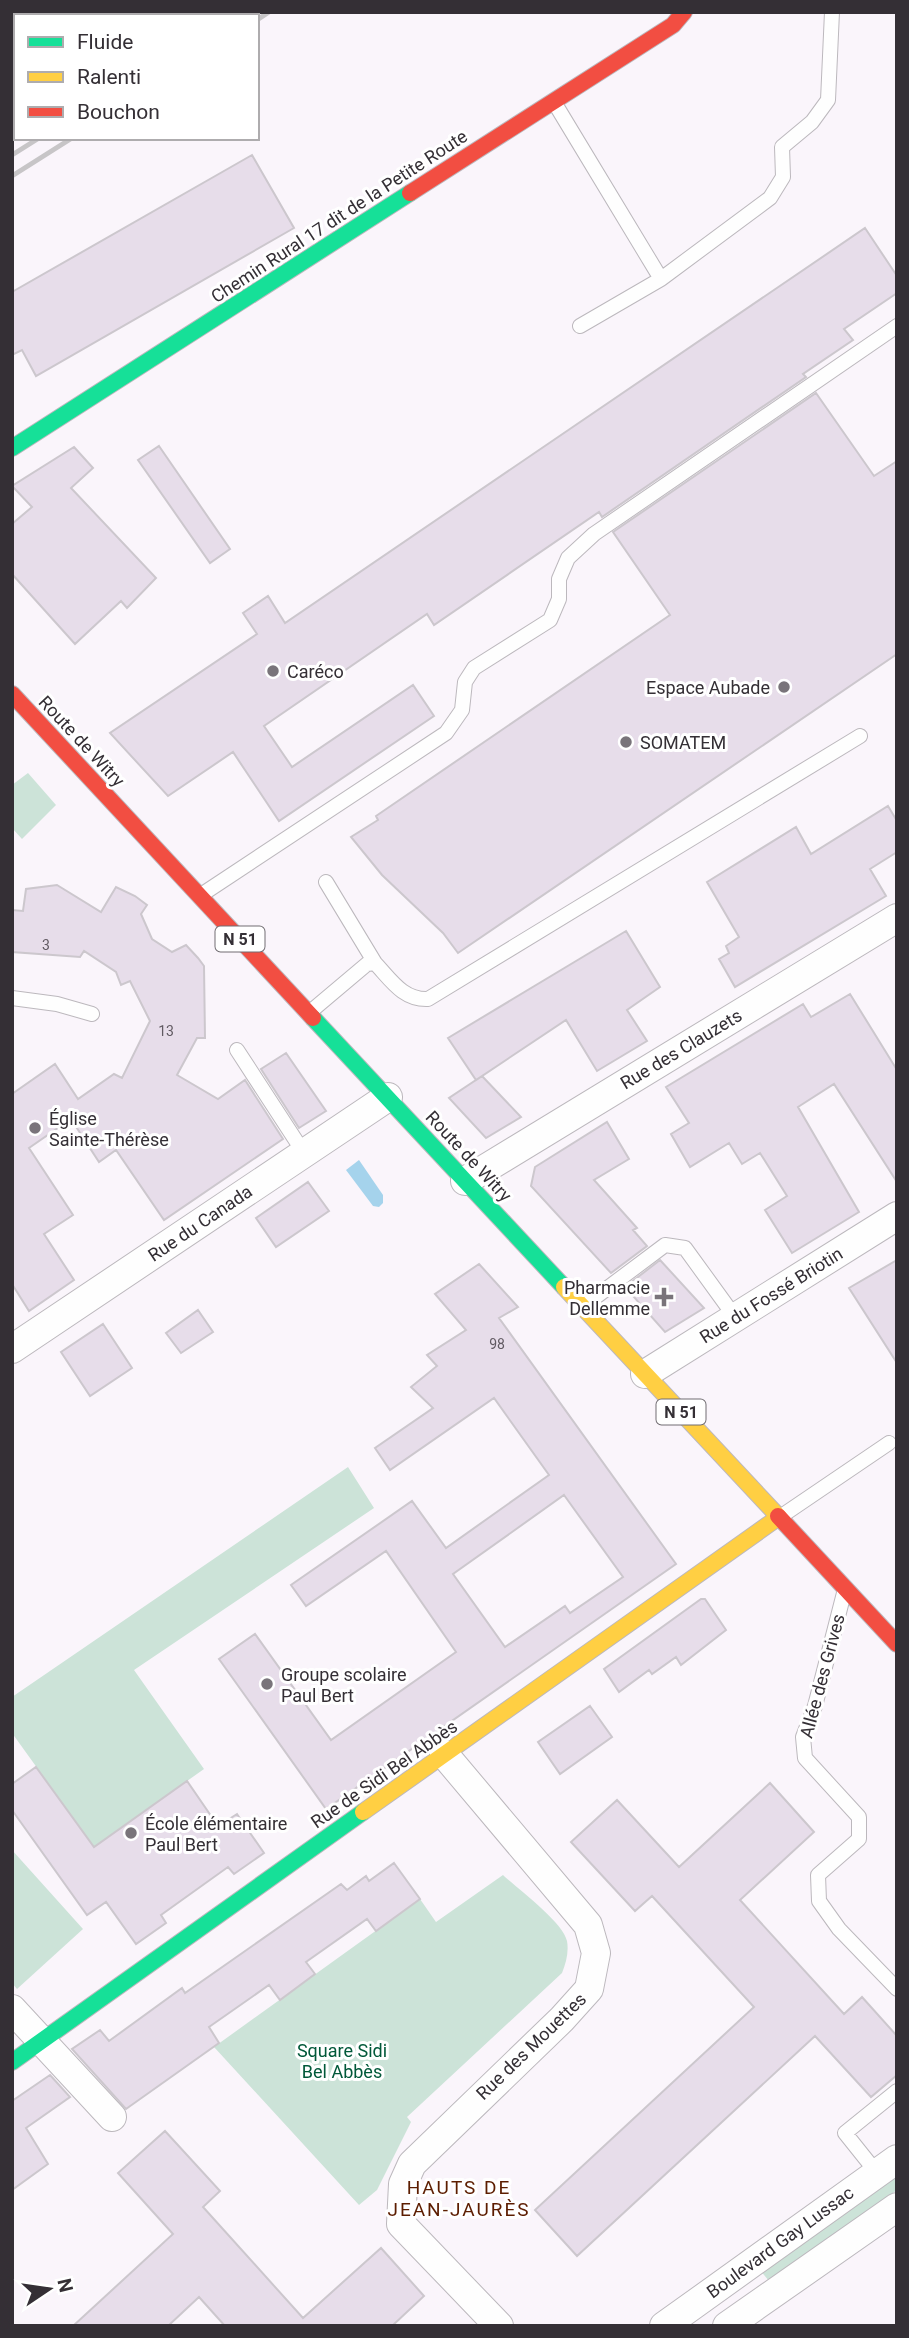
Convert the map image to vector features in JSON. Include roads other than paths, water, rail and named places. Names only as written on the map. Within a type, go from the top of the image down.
[{"type":"street","name":"Chemin Rural 17 dit de la Petite Route","points":[[12,448],[554,101],[678,18]]},
{"type":"street","name":"Route de Witry","points":[[16,706],[200,896],[897,1644]]},
{"type":"street","name":"Rue des Clauzets","points":[[465,1181],[897,918]]},
{"type":"street","name":"Rue du Canada","points":[[12,1349],[388,1097]]},
{"type":"street","name":"Rue du Fossé Briotin","points":[[645,1374],[897,1216]]},
{"type":"street","name":"Rue de Sidi Bel Abbès","points":[[12,2062],[779,1517]]},
{"type":"street","name":"Rue des Mouettes","points":[[444,1754],[588,1925],[596,1953],[589,1989],[562,2019],[444,2130],[412,2164],[403,2184],[401,2224],[499,2326]]},
{"type":"street","points":[[12,2009],[111,2117]]},
{"type":"street","name":"Boulevard Gay Lussac","points":[[664,2326],[887,2166]]},
{"type":"street","name":"Boulevard Gay Lussac","points":[[727,2326],[897,2207]]},
{"type":"lane","points":[[580,326],[662,279],[770,198],[783,177],[782,147],[812,122],[828,100],[832,12]]},
{"type":"lane","points":[[554,101],[662,279]]},
{"type":"lane","points":[[200,896],[446,733],[462,709],[465,682],[474,668],[550,620],[559,599],[559,579],[568,558],[594,534],[897,326]]},
{"type":"lane","points":[[326,883],[375,963],[404,994],[417,999],[428,999],[860,736]]},
{"type":"lane","points":[[309,1013],[367,964],[375,963]]},
{"type":"lane","points":[[12,999],[57,1004],[92,1014]]},
{"type":"lane","points":[[237,1050],[304,1153]]},
{"type":"lane","points":[[583,1307],[666,1245],[685,1248],[735,1317]]},
{"type":"lane","points":[[779,1517],[889,1443]]},
{"type":"lane","name":"Allée des Grives","points":[[845,1588],[815,1706],[803,1737],[805,1758],[859,1817],[859,1839],[818,1875],[819,1901],[839,1928],[897,1989]]},
{"type":"lane","points":[[887,2166],[845,2133],[897,2091]]},
{"type":"water","points":[[359,1160],[383,1195],[383,1203],[379,1207],[373,1206],[346,1170]]},
{"type":"railway","points":[[259,19],[269,12]]},
{"type":"railway","points":[[12,155],[36,140]]},
{"type":"railway","points":[[12,176],[69,140]]},
{"type":"place","name":"Caréco","points":[[273,671]]},
{"type":"place","name":"Espace Aubade","points":[[784,687]]},
{"type":"place","name":"SOMATEM","points":[[626,742]]},
{"type":"place","name":"Église Sainte-Thérèse","points":[[35,1128]]},
{"type":"place","name":"Pharmacie Dellemme","points":[[664,1297]]},
{"type":"place","name":"Groupe scolaire Paul Bert","points":[[267,1684]]},
{"type":"place","name":"École élémentaire Paul Bert","points":[[131,1833]]},
{"type":"district","name":"HAUTS DE JEAN-JAURÈS","points":[[459,2198]]},
{"type":"park label","name":"Square Sidi Bel Abbès","points":[[342,2060]]}]
